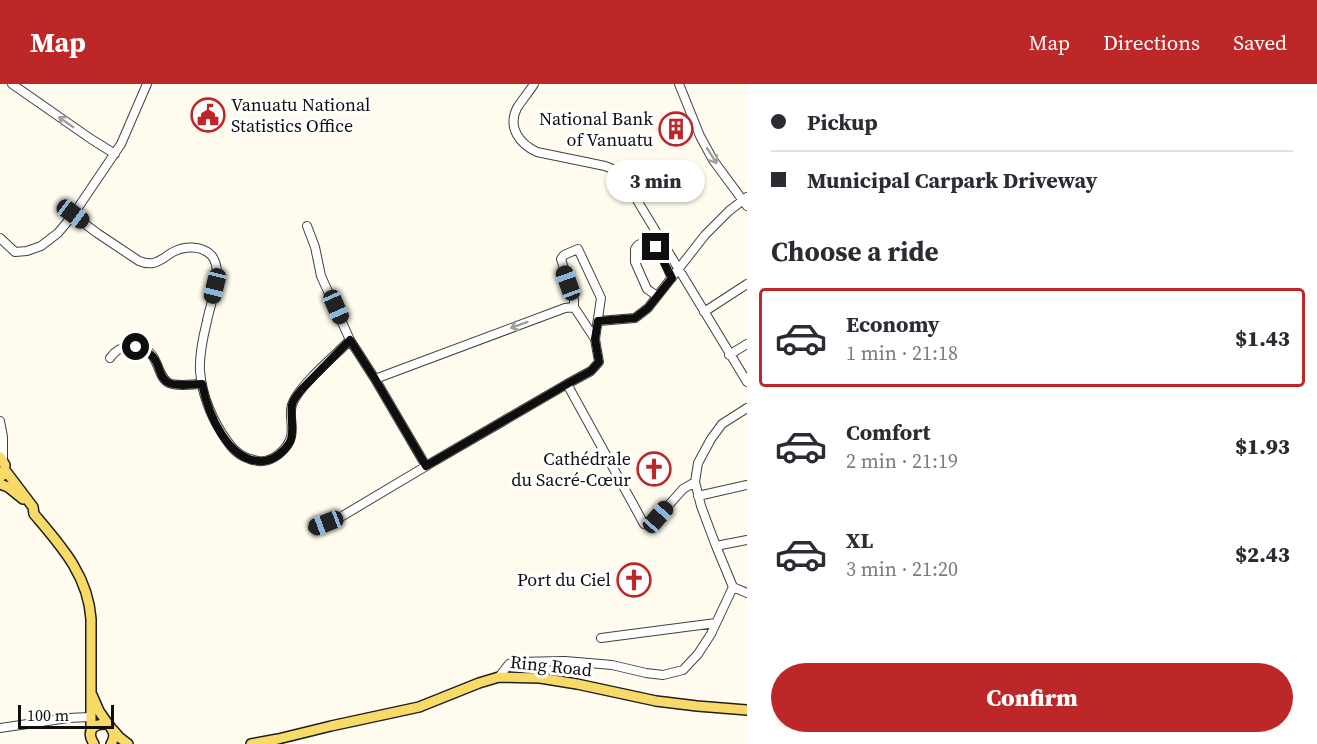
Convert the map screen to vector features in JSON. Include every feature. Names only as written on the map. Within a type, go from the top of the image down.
[{"type":"main road","points":[[2,466],[33,507],[34,514],[68,557],[87,591],[91,619],[91,739]]},
{"type":"main road","points":[[0,484],[8,487],[33,507]]},
{"type":"main road","name":"Ring Road","points":[[251,744],[419,707],[499,677],[540,678],[656,701],[747,710]]},
{"type":"main road","points":[[91,686],[95,703],[119,737],[128,744]]},
{"type":"main road","points":[[91,739],[98,724],[111,727]]},
{"type":"main road","points":[[111,727],[114,736],[111,744]]},
{"type":"main road","points":[[116,744],[123,744]]},
{"type":"street","points":[[12,84],[91,140],[115,154]]},
{"type":"street","points":[[0,238],[15,252],[27,251],[41,246],[58,233],[121,144],[147,84]]},
{"type":"street","points":[[534,84],[515,112],[514,123],[520,141],[537,152],[604,166],[619,173],[747,382]]},
{"type":"street","points":[[598,321],[635,318],[648,308],[705,235],[729,210],[745,201],[713,160],[700,136],[679,84]]},
{"type":"street","points":[[73,214],[97,233],[145,263],[154,263],[188,247],[205,251],[213,258],[216,279],[201,350],[200,371],[211,414],[218,428],[239,454],[264,461],[276,456],[284,449],[290,441],[292,430],[292,404],[302,389],[350,340]]},
{"type":"street","points":[[307,226],[315,247],[321,276],[350,340],[426,466],[429,464]]},
{"type":"street","points":[[657,296],[647,289],[637,268],[635,249],[638,245],[649,240],[652,242],[672,278]]},
{"type":"street","points":[[0,249],[11,249]]},
{"type":"street","points":[[313,528],[339,518],[596,367],[599,362],[595,339],[601,298],[578,249],[564,255],[561,259],[574,300],[574,307],[595,339]]},
{"type":"street","points":[[704,312],[747,284]]},
{"type":"street","points":[[375,379],[565,308],[574,307]]},
{"type":"street","points":[[729,354],[747,344]]},
{"type":"street","points":[[110,358],[120,348],[144,349],[155,358],[167,382],[202,384]]},
{"type":"street","points":[[567,384],[644,524],[658,517],[683,489],[695,482]]},
{"type":"street","points":[[747,408],[722,424],[711,439],[698,463],[695,482],[701,506],[734,587],[747,593]]},
{"type":"street","points":[[0,421],[3,437],[2,466]]},
{"type":"street","points":[[698,496],[747,485]]},
{"type":"street","points":[[716,546],[747,540]]},
{"type":"street","points":[[499,677],[508,664],[520,662],[565,661],[612,665],[663,675],[683,670],[698,654],[711,634],[734,587]]},
{"type":"street","points":[[601,638],[716,623]]},
{"type":"street","points":[[0,728],[90,717]]},
{"type":"place","name":"Vanuatu National Statistics Office","points":[[208,115]]},
{"type":"place","name":"National Bank of Vanuatu","points":[[676,129]]},
{"type":"place","name":"Cathédrale du Sacré-Cœur","points":[[654,469]]},
{"type":"place","name":"Port du Ciel","points":[[634,580]]},
{"type":"route","points":[[136,347],[144,349],[155,358],[167,382],[202,384],[211,414],[233,449],[248,458],[264,461],[276,456],[290,441],[292,404],[302,389],[350,340],[426,466],[596,367],[599,362],[595,339],[598,321],[635,318],[648,308],[672,278],[656,247]]}]
